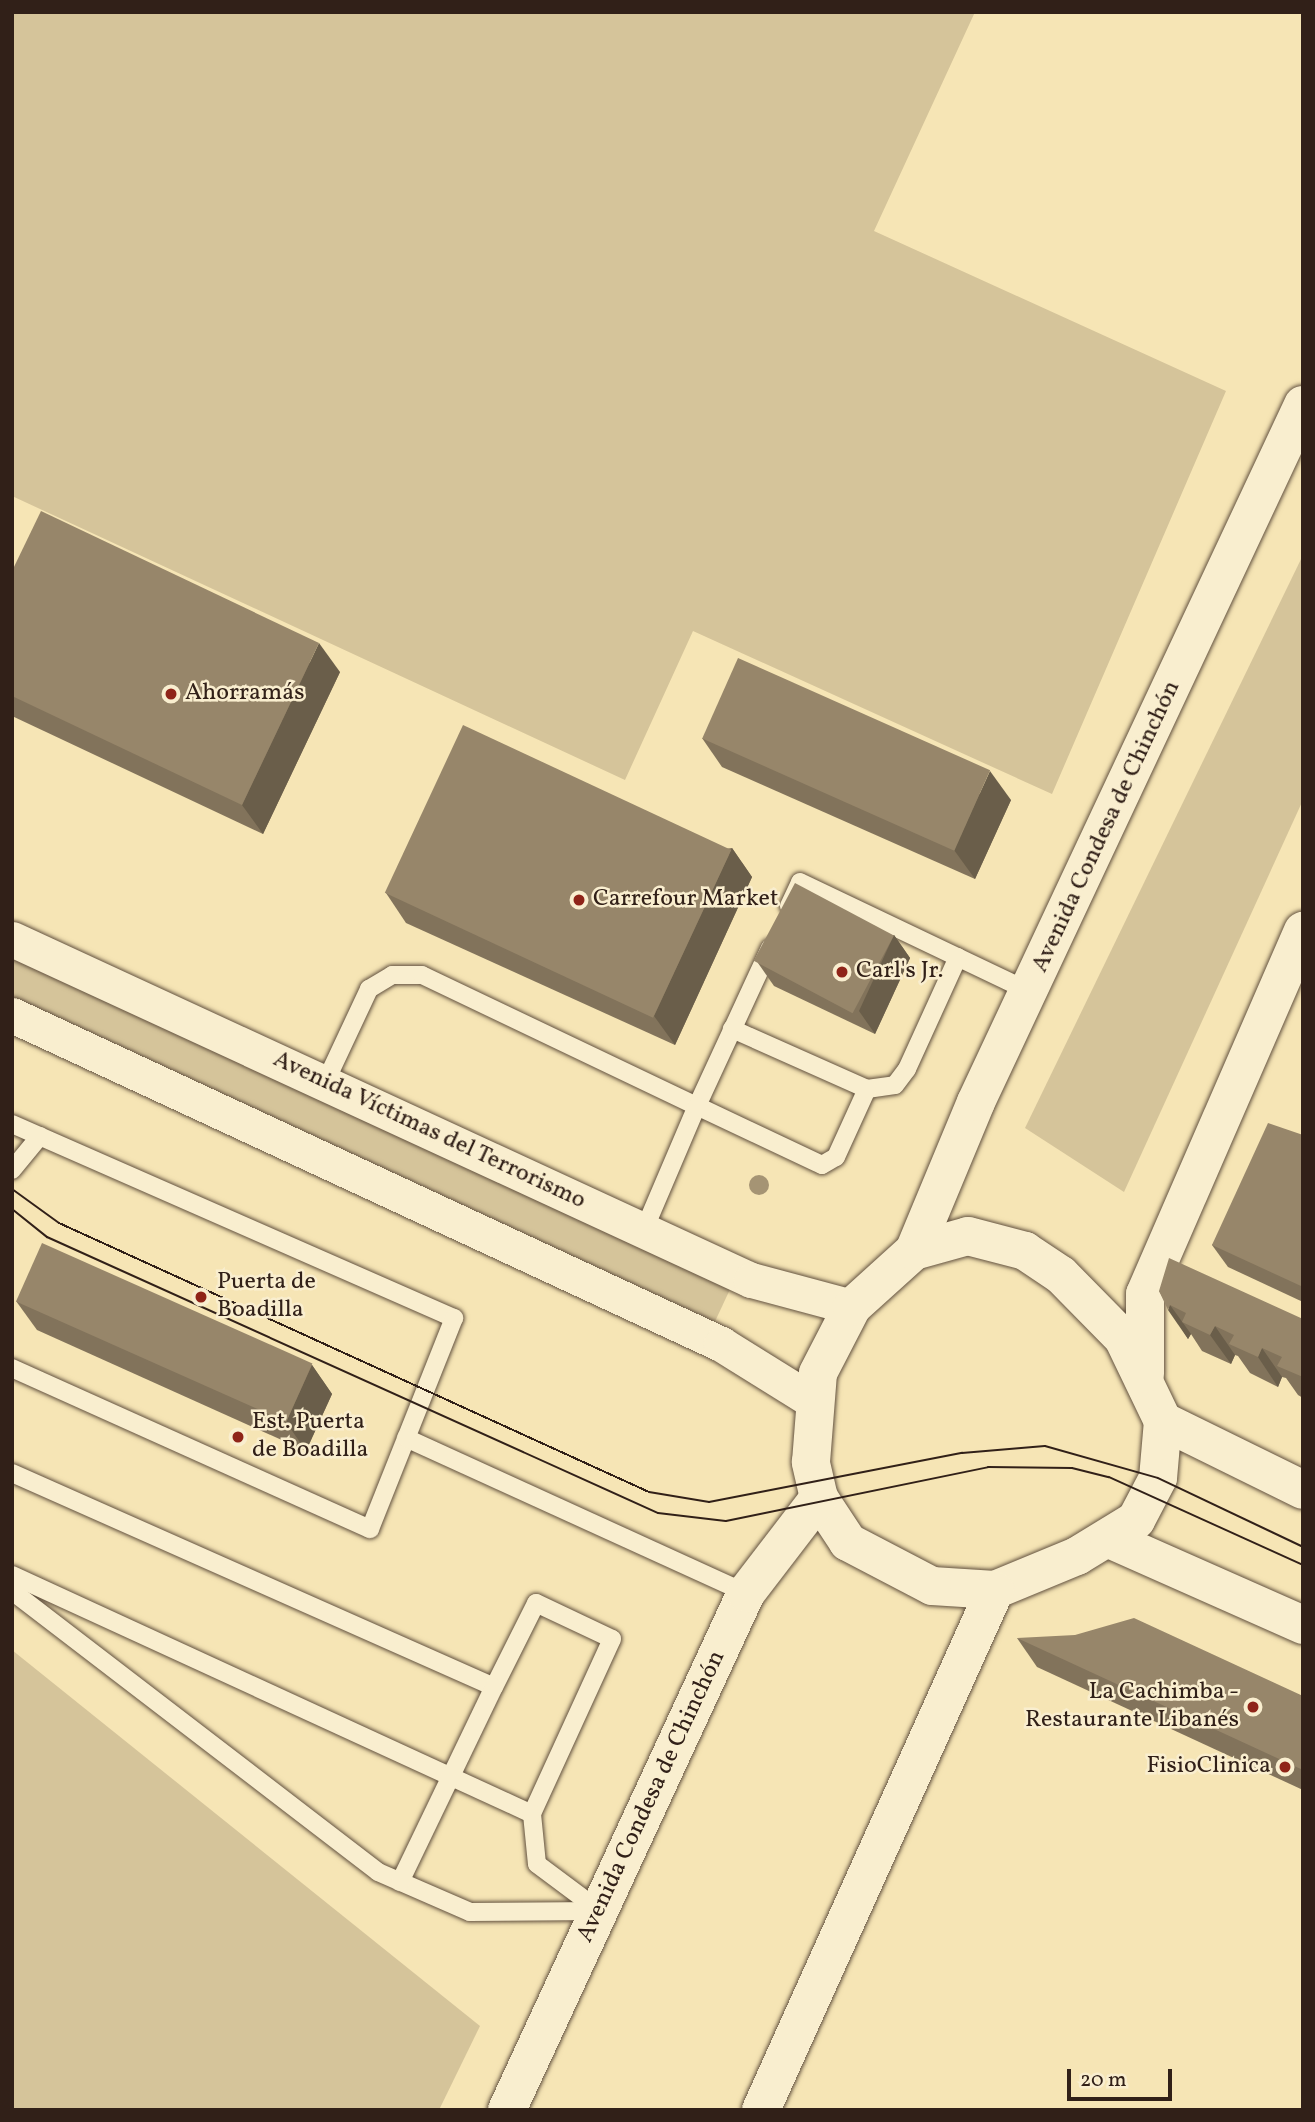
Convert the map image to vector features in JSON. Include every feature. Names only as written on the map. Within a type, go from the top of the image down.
[{"type":"street","name":"Avenida Condesa de Chinchón","points":[[914,1251],[1029,991],[1303,405]]},
{"type":"street","points":[[1145,1377],[1145,1294],[1303,931]]},
{"type":"street","name":"Avenida Víctimas del Terrorismo","points":[[12,939],[751,1280],[852,1307]]},
{"type":"street","points":[[12,1015],[721,1344],[811,1399]]},
{"type":"street","points":[[968,1236],[1025,1251],[1087,1301],[1122,1338],[1145,1377],[1163,1421],[1164,1451],[1152,1497],[1136,1520],[1109,1539],[995,1590],[932,1586],[891,1570],[848,1542],[819,1498],[811,1462],[811,1399],[830,1341],[852,1307],[914,1251],[968,1236]]},
{"type":"street","points":[[1163,1421],[1303,1490]]},
{"type":"street","name":"Avenida Condesa de Chinchón","points":[[508,2110],[746,1593],[819,1498]]},
{"type":"street","points":[[1109,1539],[1303,1625]]},
{"type":"street","points":[[761,2110],[995,1590]]},
{"type":"lane","points":[[644,1230],[697,1106],[800,882],[1029,991]]},
{"type":"lane","points":[[732,1029],[867,1089],[895,1085],[907,1069],[958,957]]},
{"type":"lane","points":[[325,1083],[369,989],[392,975],[422,975],[822,1165],[836,1157],[867,1089]]},
{"type":"lane","points":[[12,1124],[454,1318],[370,1529],[12,1368]]},
{"type":"lane","points":[[12,1170],[40,1136]]},
{"type":"lane","points":[[406,1438],[746,1593]]},
{"type":"lane","points":[[12,1473],[494,1687]]},
{"type":"lane","points":[[12,1575],[452,1781],[532,1814]]},
{"type":"lane","points":[[12,1591],[400,1882],[470,1912],[600,1911]]},
{"type":"lane","points":[[400,1882],[452,1781],[494,1687],[536,1603],[612,1639],[532,1814],[537,1864],[600,1911]]},
{"type":"shaded area","points":[[12,12],[975,12],[874,231],[1226,391],[1052,794],[693,631],[625,780],[12,496]]},
{"type":"shaded area","points":[[1303,555],[1303,800],[1124,1192],[1025,1128]]},
{"type":"shaded area","points":[[12,955],[730,1290],[712,1329],[12,1002]]},
{"type":"shaded area","points":[[12,1650],[480,2026],[439,2110],[12,2110]]},
{"type":"building","name":"Ahorramás","points":[[41,511],[319,643],[242,805],[12,696],[12,571]]},
{"type":"building","points":[[738,658],[990,770],[954,851],[702,738]]},
{"type":"building","name":"Carrefour Market","points":[[463,725],[731,850],[653,1018],[385,893]]},
{"type":"building","name":"Carl's Jr.","points":[[795,883],[894,936],[853,1013],[754,961]]},
{"type":"building","points":[[1268,1123],[1303,1135],[1301,1286],[1212,1245]]},
{"type":"building","name":"Puerta de Boadilla","points":[[42,1243],[312,1363],[286,1422],[16,1301]]},
{"type":"building","points":[[1169,1258],[1303,1319],[1303,1377],[1277,1366],[1282,1357],[1262,1348],[1258,1357],[1229,1344],[1234,1335],[1215,1326],[1210,1335],[1182,1322],[1186,1313],[1170,1305],[1168,1310],[1159,1291]]},
{"type":"building","points":[[1134,1618],[1303,1696],[1303,1770],[1017,1638],[1075,1635]]},
{"type":"tram line","points":[[12,1189],[59,1223],[649,1492],[709,1502],[962,1453],[1045,1446],[1158,1478],[1303,1547]]},
{"type":"tram line","points":[[12,1209],[47,1237],[658,1513],[726,1521],[988,1467],[1072,1468],[1109,1477],[1303,1565]]},
{"type":"place","name":"Ahorramás","points":[[171,694]]},
{"type":"place","name":"Carrefour Market","points":[[579,900]]},
{"type":"place","name":"Carl's Jr.","points":[[842,972]]},
{"type":"place","name":"Puerta de Boadilla","points":[[201,1297]]},
{"type":"place","name":"Est. Puerta de Boadilla","points":[[238,1437]]},
{"type":"place","name":"La Cachimba - Restaurante Libanés","points":[[1253,1707]]},
{"type":"place","name":"FisioClinica","points":[[1285,1767]]}]
